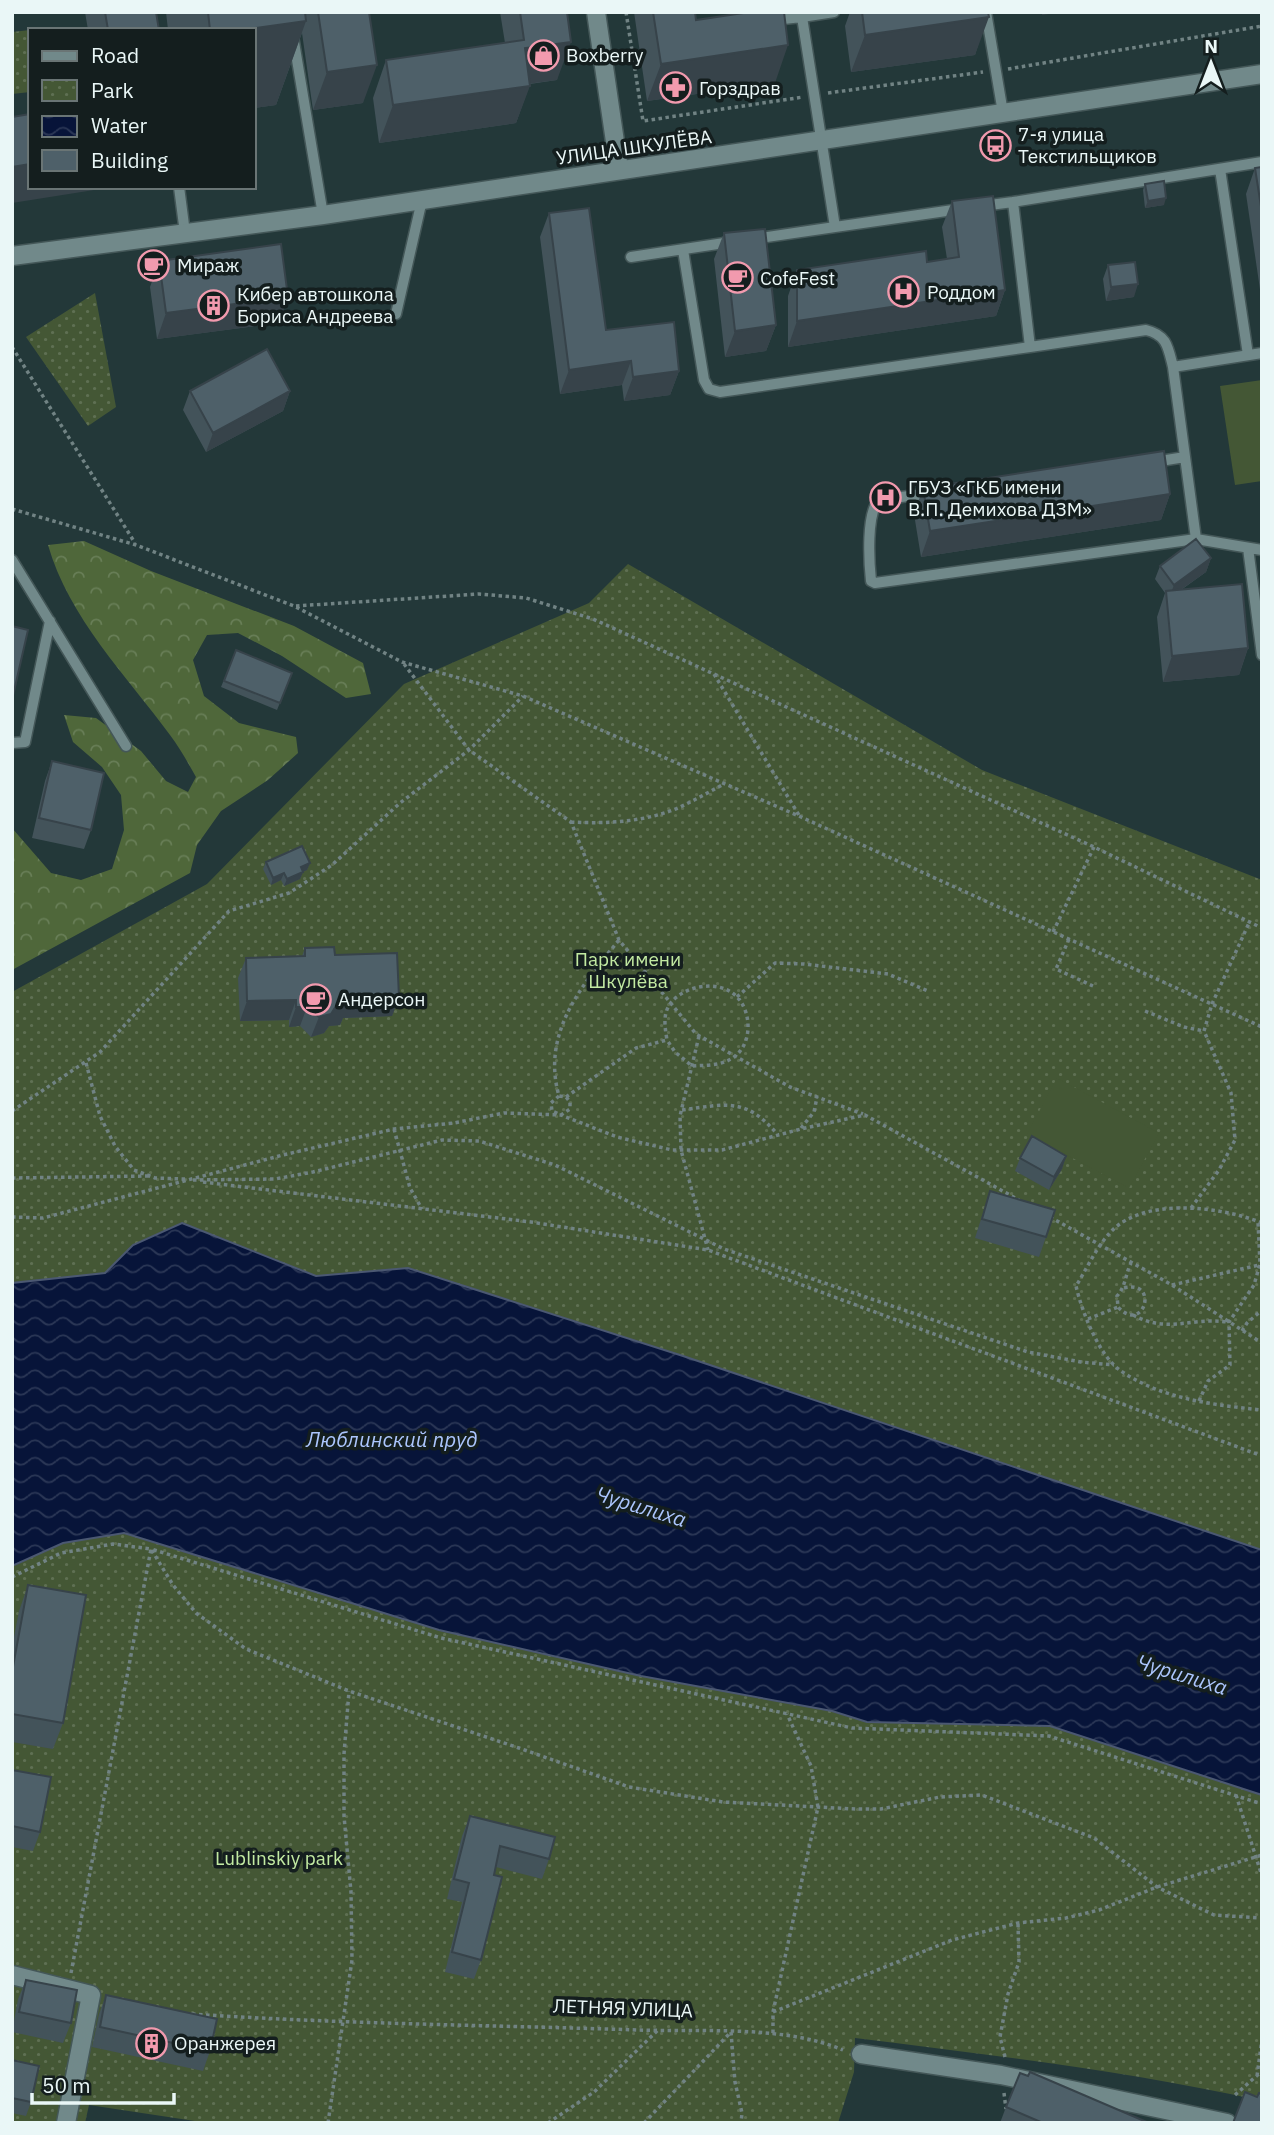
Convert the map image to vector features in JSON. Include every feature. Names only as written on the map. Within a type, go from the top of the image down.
[{"type":"street","points":[[596,12],[619,170]]},
{"type":"street","name":"УЛИЦА ШКУЛЁВА","points":[[12,256],[323,215],[1262,74]]},
{"type":"street","points":[[12,1975],[91,1995],[65,2123]]},
{"type":"street","points":[[861,2054],[1001,2075],[1227,2123]]},
{"type":"lane","points":[[289,12],[323,215]]},
{"type":"lane","points":[[765,22],[834,12]]},
{"type":"lane","points":[[986,12],[1003,113]]},
{"type":"lane","points":[[802,15],[835,227]]},
{"type":"lane","points":[[631,257],[1013,202],[1262,162]]},
{"type":"lane","points":[[1220,169],[1248,355]]},
{"type":"lane","points":[[179,189],[185,233]]},
{"type":"lane","points":[[396,314],[422,200]]},
{"type":"lane","points":[[1013,202],[1030,347]]},
{"type":"lane","points":[[683,250],[704,380],[709,389],[720,392],[1146,330],[1158,333],[1167,344],[1173,367],[1196,538]]},
{"type":"lane","points":[[1173,367],[1262,353]]},
{"type":"lane","points":[[1145,463],[1185,457]]},
{"type":"lane","points":[[946,491],[879,500],[874,505],[871,524],[871,580],[875,583],[1196,538],[1262,550]]},
{"type":"lane","points":[[1248,548],[1262,655]]},
{"type":"lane","points":[[12,560],[126,746]]},
{"type":"lane","points":[[12,743],[25,742],[50,621]]},
{"type":"path","points":[[626,12],[643,121],[996,71],[1262,26]]},
{"type":"path","points":[[12,347],[136,545]]},
{"type":"path","points":[[12,509],[136,545],[294,606],[402,662],[523,696],[800,817],[1262,1027]]},
{"type":"path","points":[[294,606],[479,594],[526,598],[593,619],[1094,847],[1262,928]]},
{"type":"path","points":[[402,662],[469,750],[571,822],[619,940],[699,1036],[790,1087],[865,1115],[1030,1206]]},
{"type":"path","points":[[713,672],[800,817]]},
{"type":"path","points":[[12,1111],[100,1052],[229,911],[289,893],[332,865],[400,803],[469,750],[523,696]]},
{"type":"path","points":[[571,822],[602,823],[664,812],[724,784]]},
{"type":"path","points":[[1053,932],[1094,847]]},
{"type":"path","points":[[1191,1209],[1219,1170],[1235,1140],[1231,1093],[1204,1031],[1212,1004],[1249,923]]},
{"type":"path","points":[[1069,939],[1056,970],[1093,986]]},
{"type":"path","points":[[559,1096],[555,1051],[568,1007],[619,940]]},
{"type":"path","points":[[737,997],[775,963],[888,974],[928,991]]},
{"type":"path","points":[[713,985],[737,997],[747,1018],[748,1040],[736,1056],[720,1063],[692,1066],[675,1052],[667,1040],[663,1019],[670,1002],[686,990],[713,985]]},
{"type":"path","points":[[1145,1011],[1184,1027],[1204,1031]]},
{"type":"path","points":[[699,1036],[681,1110],[681,1150],[708,1250]]},
{"type":"path","points":[[559,1096],[566,1097],[636,1048],[667,1040]]},
{"type":"path","points":[[86,1063],[100,1116],[116,1146],[134,1170],[151,1176]]},
{"type":"path","points":[[559,1096],[551,1104],[552,1111],[617,1137],[672,1150],[722,1150],[865,1115]]},
{"type":"path","points":[[12,1217],[43,1218],[394,1129],[454,1123],[504,1113],[561,1115],[570,1109],[570,1102],[566,1097]]},
{"type":"path","points":[[801,1129],[814,1112],[817,1097]]},
{"type":"path","points":[[681,1110],[726,1105],[750,1109],[778,1135]]},
{"type":"path","points":[[394,1129],[410,1188],[422,1209]]},
{"type":"path","points":[[188,1180],[275,1179],[442,1140],[479,1141],[555,1165],[724,1249],[1028,1352],[1082,1363],[1114,1365]]},
{"type":"path","points":[[12,1178],[151,1176],[531,1222],[708,1250],[1262,1456]]},
{"type":"path","points":[[1199,1401],[1208,1381],[1230,1365],[1229,1322],[1254,1284],[1261,1264],[1260,1223],[1207,1208],[1153,1211],[1126,1220],[1108,1234],[1076,1286],[1087,1320],[1104,1353],[1120,1371],[1153,1388],[1199,1401],[1262,1410]]},
{"type":"path","points":[[1042,1213],[1172,1285],[1262,1343]]},
{"type":"path","points":[[1124,1288],[1125,1275],[1131,1262]]},
{"type":"path","points":[[1172,1285],[1261,1264]]},
{"type":"path","points":[[1133,1315],[1141,1312],[1146,1304],[1140,1289],[1132,1286],[1124,1288],[1117,1296],[1118,1307],[1124,1313],[1149,1323],[1162,1326],[1207,1321],[1229,1322]]},
{"type":"path","points":[[1087,1320],[1118,1307]]},
{"type":"path","points":[[1242,1331],[1262,1310]]},
{"type":"path","points":[[12,1577],[61,1553],[113,1544],[150,1549],[441,1638],[852,1728],[1049,1736],[1262,1804]]},
{"type":"path","points":[[150,1549],[173,1584],[197,1613],[246,1648],[349,1691],[629,1787],[723,1802],[881,1809],[940,1797],[982,1795],[1094,1838],[1157,1887],[1214,1915],[1262,1918]]},
{"type":"path","points":[[68,1990],[150,1549]]},
{"type":"path","points":[[328,2123],[352,1960],[351,1892],[344,1816],[344,1754],[349,1691]]},
{"type":"path","points":[[773,2033],[773,2012],[818,1807],[811,1766],[787,1714]]},
{"type":"path","points":[[1236,1795],[1262,1876]]},
{"type":"path","points":[[773,2012],[953,1940],[1017,1923],[1066,1918],[1100,1910],[1157,1887],[1262,1855]]},
{"type":"path","points":[[1007,2111],[1001,2075],[1005,2056],[1000,2036],[1008,1994],[1020,1962],[1017,1923]]},
{"type":"path","name":"ЛЕТНЯЯ УЛИЦА","points":[[182,2014],[341,2023],[773,2033],[830,2044],[854,2054],[861,2054]]},
{"type":"path","points":[[548,2123],[594,2092],[658,2030]]},
{"type":"path","points":[[644,2123],[731,2032]]},
{"type":"path","points":[[731,2032],[741,2123]]},
{"type":"path","points":[[1257,2076],[1262,2039]]},
{"type":"path","points":[[1236,2095],[1262,2071]]},
{"type":"green space","points":[[28,30],[28,92],[12,94],[12,32]]},
{"type":"green space","points":[[95,293],[116,407],[88,426],[26,337]]},
{"type":"green space","points":[[1262,380],[1262,481],[1235,485],[1220,386]]},
{"type":"green space","points":[[84,541],[151,571],[294,626],[363,663],[371,694],[346,698],[282,656],[238,633],[207,635],[193,660],[204,696],[239,723],[296,737],[298,753],[268,780],[221,811],[197,845],[190,873],[12,970],[12,828],[51,873],[81,880],[112,869],[124,830],[121,795],[102,767],[73,742],[64,715],[96,718],[141,751],[166,781],[188,792],[196,777],[174,740],[100,645],[57,572],[48,545]]},
{"type":"green space","name":"Парк имени Шкулёва","points":[[628,564],[982,770],[1262,880],[1262,1550],[683,1356],[408,1268],[316,1276],[182,1223],[133,1245],[105,1273],[12,1283],[12,992],[207,884],[404,684],[589,603]]},
{"type":"green space","points":[[1057,1078],[1159,1133],[1129,1188],[1027,1134]]},
{"type":"green space","name":"Lublinskiy park","points":[[124,1532],[439,1630],[832,1711],[867,1722],[1050,1726],[1262,1795],[1262,2101],[1110,2072],[855,2038],[854,2072],[838,2123],[208,2123],[89,2105],[85,2123],[12,2123],[12,1566],[63,1543]]},
{"type":"water","name":"Люблинский пруд","points":[[182,1223],[316,1276],[408,1268],[683,1356],[1262,1550],[1262,1795],[1050,1726],[867,1722],[832,1711],[641,1676],[439,1630],[124,1533],[63,1543],[12,1566],[12,1283],[105,1273],[133,1245]]},
{"type":"building","points":[[105,12],[156,12],[159,28],[108,28]]},
{"type":"building","points":[[208,12],[305,12],[306,21],[255,28],[210,28]]},
{"type":"building","points":[[318,12],[369,12],[377,65],[327,72]]},
{"type":"building","points":[[520,12],[567,12],[571,42],[525,48],[530,86],[393,105],[386,60],[524,40]]},
{"type":"building","points":[[653,12],[695,12],[696,20],[750,12],[784,12],[788,45],[661,64]]},
{"type":"building","points":[[862,12],[988,12],[989,17],[865,35]]},
{"type":"building","points":[[28,114],[28,164],[12,167],[12,117]]},
{"type":"building","points":[[1262,167],[1262,213],[1255,168]]},
{"type":"building","points":[[1164,181],[1166,198],[1148,201],[1145,184]]},
{"type":"building","points":[[993,196],[1005,290],[797,321],[797,270],[926,251],[927,262],[959,257],[952,201]]},
{"type":"building","points":[[589,208],[606,330],[674,322],[679,371],[633,377],[631,361],[569,370],[549,213]]},
{"type":"building","points":[[765,229],[776,325],[735,331],[724,233]]},
{"type":"building","points":[[281,244],[288,297],[166,313],[159,261]]},
{"type":"building","points":[[1135,262],[1138,284],[1111,287],[1108,265]]},
{"type":"building","points":[[267,349],[290,391],[213,433],[190,391]]},
{"type":"building","points":[[1164,451],[1170,494],[930,531],[923,488]]},
{"type":"building","points":[[1196,539],[1211,558],[1174,585],[1160,566]]},
{"type":"building","points":[[1242,584],[1248,648],[1172,656],[1166,591]]},
{"type":"building","points":[[12,626],[28,630],[12,700]]},
{"type":"building","points":[[236,650],[292,673],[280,703],[224,681]]},
{"type":"building","points":[[52,761],[104,773],[91,830],[39,818]]},
{"type":"building","points":[[302,846],[310,863],[301,867],[303,872],[287,879],[284,873],[273,878],[266,862]]},
{"type":"building","points":[[334,947],[335,955],[397,953],[399,997],[347,998],[347,1005],[336,1006],[331,1014],[319,1017],[307,1007],[296,1007],[296,1000],[247,1001],[246,958],[305,956],[305,948]]},
{"type":"building","points":[[1032,1136],[1066,1156],[1054,1177],[1020,1158]]},
{"type":"building","points":[[990,1191],[1055,1210],[1046,1237],[982,1219]]},
{"type":"building","points":[[28,1585],[86,1595],[63,1723],[12,1714],[12,1672]]},
{"type":"building","points":[[12,1770],[51,1777],[40,1832],[12,1826]]},
{"type":"building","points":[[470,1816],[555,1837],[549,1859],[500,1846],[494,1875],[502,1877],[481,1960],[452,1952],[469,1883],[454,1879]]},
{"type":"building","points":[[26,1980],[77,1990],[71,2023],[19,2012]]},
{"type":"building","points":[[106,1995],[217,2019],[210,2051],[100,2027]]},
{"type":"building","points":[[12,2060],[39,2066],[31,2102],[12,2098]]},
{"type":"building","points":[[1030,2072],[1149,2123],[1043,2123],[1006,2107],[1020,2073],[1028,2076]]},
{"type":"building","points":[[1245,2092],[1257,2097],[1259,2093],[1262,2094],[1262,2123],[1233,2123]]},
{"type":"place","name":"Boxberry","points":[[543,55]]},
{"type":"place","name":"Горздрав","points":[[676,88]]},
{"type":"place","name":"7-я улица Текстильщиков","points":[[995,145]]},
{"type":"place","name":"Мираж","points":[[154,265]]},
{"type":"place","name":"CofeFest","points":[[737,278]]},
{"type":"place","name":"Роддом","points":[[904,292]]},
{"type":"place","name":"Кибер автошкола Бориса Андреева","points":[[214,305]]},
{"type":"place","name":"ГБУЗ «ГКБ имени В.П. Демихова ДЗМ»","points":[[885,498]]},
{"type":"place","name":"Андерсон","points":[[315,999]]},
{"type":"place","name":"Оранжерея","points":[[151,2043]]},
{"type":"water label","name":"Чурилиха","points":[[641,1507]]},
{"type":"water label","name":"Чурилиха","points":[[1182,1675]]}]
